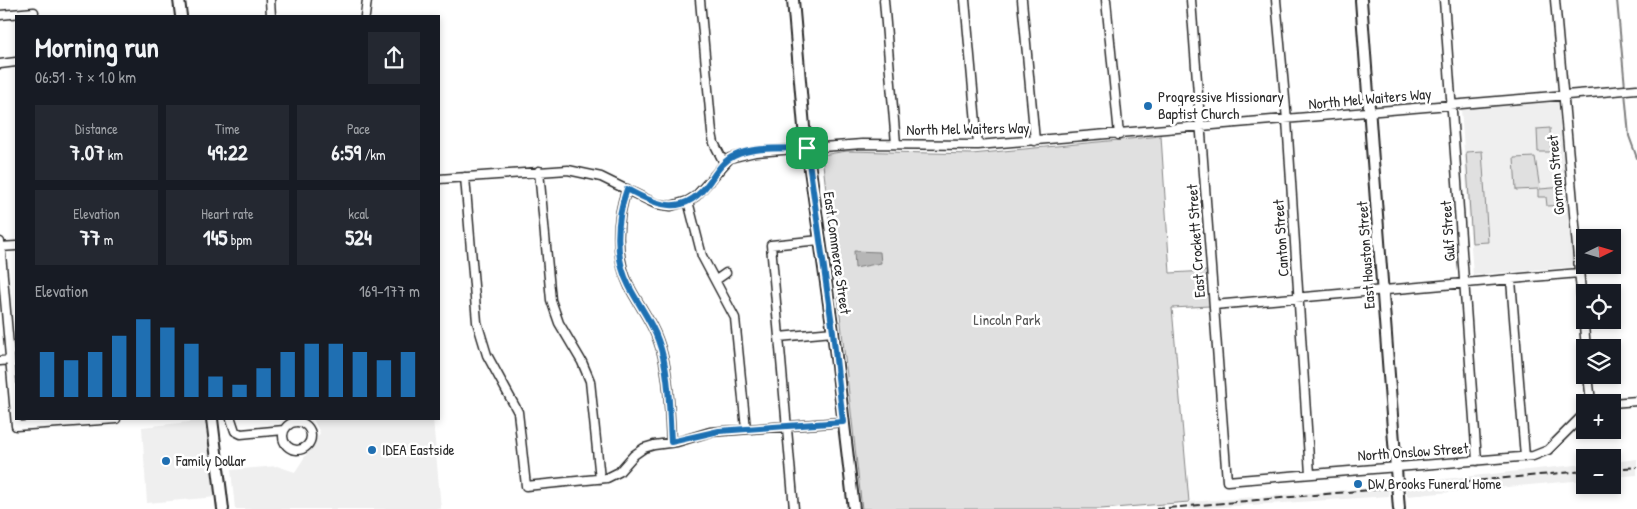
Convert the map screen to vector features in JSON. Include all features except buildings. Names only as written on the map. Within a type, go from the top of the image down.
[{"type":"main road","points":[[179,0],[181,15]]},
{"type":"main road","name":"East Commerce Street","points":[[793,0],[807,148],[833,332],[854,509]]},
{"type":"main road","name":"East Houston Street","points":[[1361,0],[1371,112],[1399,509]]},
{"type":"main road","points":[[212,420],[214,445],[217,447],[223,509]]},
{"type":"main road","points":[[217,447],[220,444],[218,420]]},
{"type":"street","points":[[270,0],[271,15]]},
{"type":"street","points":[[365,15],[367,0]]},
{"type":"street","points":[[440,179],[539,170],[568,170],[592,174],[663,206],[688,201],[704,189],[724,163],[714,143],[712,133],[700,0]]},
{"type":"street","points":[[884,0],[896,144]]},
{"type":"street","points":[[965,0],[978,146]]},
{"type":"street","points":[[1022,0],[1035,141]]},
{"type":"street","points":[[1106,0],[1119,135]]},
{"type":"street","name":"East Crockett Street","points":[[1191,0],[1227,481]]},
{"type":"street","name":"Canton Street","points":[[1276,0],[1287,120],[1310,474]]},
{"type":"street","name":"Gulf Street","points":[[1444,0],[1478,461]]},
{"type":"street","name":"Gorman Street","points":[[1555,0],[1576,238]]},
{"type":"street","points":[[0,15],[34,12]]},
{"type":"street","points":[[0,64],[15,62]]},
{"type":"street","name":"North Mel Waiters Way","points":[[724,163],[744,153],[896,144],[978,146],[1634,89]]},
{"type":"street","points":[[539,170],[551,300],[559,323],[582,362],[590,381],[600,480]]},
{"type":"street","points":[[465,177],[476,311],[480,333],[487,355],[518,412],[526,486],[600,480],[619,472],[634,455],[644,448],[710,432],[843,422]]},
{"type":"street","points":[[627,189],[618,218],[621,260],[630,287],[652,323],[659,340],[665,369],[671,442]]},
{"type":"street","points":[[688,201],[696,239],[702,256],[735,318],[746,429]]},
{"type":"street","points":[[794,509],[771,244],[820,240]]},
{"type":"street","points":[[0,242],[15,415]]},
{"type":"street","points":[[0,247],[15,246]]},
{"type":"street","points":[[1214,306],[1576,273]]},
{"type":"street","points":[[716,280],[726,274]]},
{"type":"street","name":"Gorman Street","points":[[1579,274],[1585,339]]},
{"type":"street","points":[[1511,280],[1526,457]]},
{"type":"street","points":[[779,337],[833,332]]},
{"type":"street","points":[[0,361],[10,360]]},
{"type":"street","points":[[1621,402],[1637,401]]},
{"type":"street","points":[[15,420],[16,426],[102,420]]},
{"type":"street","points":[[231,420],[234,431],[241,434],[284,430]]},
{"type":"street","points":[[301,421],[307,427],[310,434],[307,444],[302,448],[295,449],[286,444],[283,437],[284,430],[291,423],[301,421]]},
{"type":"street","name":"North Onslow Street","points":[[1227,481],[1526,457],[1548,450],[1576,422]]},
{"type":"shaded area","points":[[1558,102],[1573,263],[1571,267],[1473,275],[1461,108]]},
{"type":"shaded area","points":[[854,251],[880,252],[881,263],[855,268]]},
{"type":"shaded area","points":[[208,420],[217,497],[147,503],[142,427]]},
{"type":"shaded area","name":"IDEA Eastside","points":[[314,420],[433,420],[441,509],[235,509],[231,470],[277,466],[295,472],[320,433]]},
{"type":"shaded area","points":[[1637,459],[1637,475],[1621,476],[1621,461]]},
{"type":"shaded area","points":[[1576,465],[1576,481],[1407,496],[1406,483]]},
{"type":"shaded area","points":[[1388,487],[1389,496],[1189,509],[1189,502]]},
{"type":"green space","points":[[1550,128],[1551,152],[1538,152],[1537,129]]},
{"type":"green space","name":"Lincoln Park","points":[[1161,136],[1170,273],[1207,271],[1210,306],[1172,308],[1189,502],[1101,509],[862,509],[822,155],[847,151],[972,154]]},
{"type":"green space","points":[[1482,151],[1488,242],[1472,243],[1466,152]]},
{"type":"green space","points":[[1535,157],[1540,189],[1564,187],[1565,205],[1547,206],[1546,197],[1538,197],[1538,189],[1516,190],[1514,158]]},
{"type":"waterway","points":[[1617,0],[1625,87]]},
{"type":"waterway","points":[[1625,92],[1629,136],[1637,158]]},
{"type":"railway","points":[[1621,468],[1637,467]]},
{"type":"railway","points":[[1156,509],[1576,472]]},
{"type":"place","name":"Progressive Missionary Baptist Church","points":[[1148,106]]},
{"type":"place","name":"IDEA Eastside","points":[[372,450]]},
{"type":"place","name":"Family Dollar","points":[[166,461]]},
{"type":"place","name":"DW Brooks Funeral Home","points":[[1358,484]]},
{"type":"route","points":[[807,148],[833,332],[843,422],[710,432],[695,435],[685,440],[671,442],[665,369],[659,340],[652,323],[630,287],[621,260],[618,218],[627,189],[656,204],[671,206],[688,201],[696,196],[705,188],[724,163],[736,155],[807,148]]}]
